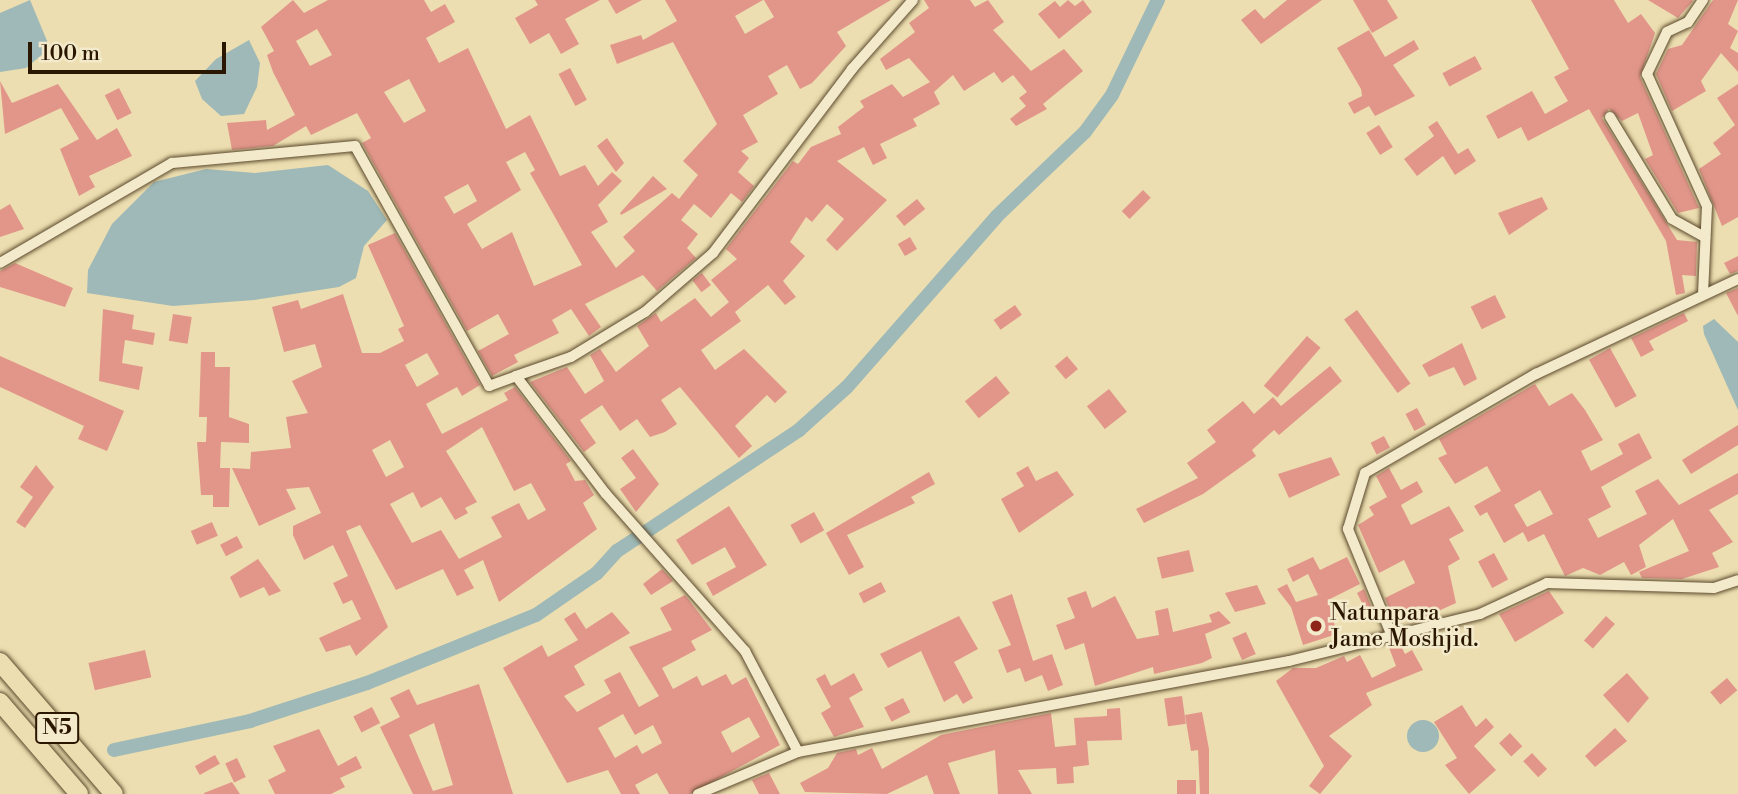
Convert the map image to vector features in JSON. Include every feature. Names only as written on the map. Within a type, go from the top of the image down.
[{"type":"highway","name":"N5","points":[[0,662],[114,794]]},
{"type":"highway","name":"N5","points":[[0,702],[79,794]]},
{"type":"street","points":[[0,263],[172,163],[339,143],[355,146],[489,386],[571,357],[645,312],[713,253],[852,69],[913,0]]},
{"type":"street","points":[[1703,0],[1688,22],[1667,32],[1647,74],[1700,187],[1709,220],[1705,237],[1703,293]]},
{"type":"street","points":[[1611,117],[1672,219],[1705,237]]},
{"type":"street","points":[[1392,636],[1348,529],[1365,472],[1536,374],[1703,293],[1738,279]]},
{"type":"street","points":[[516,376],[606,494],[745,651],[797,752]]},
{"type":"street","points":[[698,794],[797,752],[1392,636],[1480,614],[1547,583],[1714,588],[1738,580]]},
{"type":"water","points":[[30,0],[50,48],[26,68],[0,72],[0,13]]},
{"type":"water","points":[[249,40],[260,63],[257,87],[244,114],[221,116],[202,99],[195,81],[216,59]]},
{"type":"water","points":[[328,165],[368,191],[387,220],[364,246],[356,278],[339,287],[254,300],[173,306],[87,293],[88,270],[112,224],[154,182],[206,169],[255,173]]},
{"type":"water","points":[[1714,319],[1738,342],[1738,410],[1704,334],[1703,326]]},
{"type":"water","points":[[1423,720],[1434,725],[1439,736],[1434,747],[1423,752],[1412,747],[1407,736],[1412,725]]},
{"type":"building","points":[[293,0],[304,13],[328,0],[424,0],[431,12],[445,4],[455,22],[426,38],[439,63],[468,48],[506,129],[530,115],[560,176],[585,165],[598,186],[612,172],[622,181],[598,205],[608,222],[591,232],[616,268],[635,251],[623,237],[672,193],[679,199],[698,175],[683,161],[717,124],[673,42],[617,64],[610,45],[641,35],[643,40],[677,21],[665,0],[763,0],[735,16],[745,34],[774,17],[764,0],[891,0],[837,32],[846,46],[812,83],[800,89],[787,65],[768,76],[778,94],[743,115],[758,142],[741,151],[749,158],[738,172],[754,186],[742,202],[731,193],[711,218],[694,204],[681,220],[698,234],[687,248],[696,258],[657,291],[643,275],[585,304],[601,327],[589,336],[571,309],[552,320],[559,333],[514,355],[518,362],[492,376],[478,351],[509,334],[498,314],[467,331],[362,143],[371,138],[357,113],[311,135],[306,126],[273,146],[232,150],[227,123],[266,120],[267,130],[295,115],[273,72],[267,55],[274,51],[261,27]],"holes":[[[317,29],[332,55],[310,66],[296,41]],[[409,79],[426,111],[404,123],[384,92]],[[525,152],[535,170],[530,173],[582,265],[534,286],[512,232],[482,249],[467,224],[521,190],[506,162]],[[468,184],[477,201],[454,214],[444,197]]]},
{"type":"building","points":[[535,0],[600,0],[565,19],[579,44],[561,54],[549,33],[530,44],[515,18],[538,5]]},
{"type":"building","points":[[608,0],[642,0],[616,14]]},
{"type":"building","points":[[924,0],[970,0],[975,7],[988,0],[1004,22],[993,30],[1031,71],[1064,49],[1083,71],[1043,104],[1047,109],[1016,126],[1010,119],[1026,106],[1019,98],[1027,92],[1013,75],[1002,83],[994,72],[964,91],[953,75],[934,92],[940,104],[913,119],[917,126],[880,144],[887,158],[873,165],[864,147],[837,161],[887,200],[837,251],[826,240],[844,219],[827,204],[812,222],[806,217],[790,242],[805,256],[783,281],[796,297],[785,305],[768,285],[735,312],[741,321],[701,350],[715,370],[744,349],[787,392],[775,403],[767,395],[735,426],[752,446],[739,458],[680,387],[661,400],[677,424],[650,437],[637,419],[620,431],[602,405],[580,420],[596,443],[584,452],[530,382],[567,367],[585,394],[604,381],[590,355],[600,349],[616,372],[649,346],[637,326],[656,313],[661,322],[695,298],[711,317],[729,302],[711,280],[737,259],[726,249],[793,161],[798,164],[811,147],[841,134],[838,127],[864,107],[860,101],[892,84],[903,97],[930,82],[909,58],[886,70],[880,59],[915,32],[909,23],[929,8]]},
{"type":"building","points":[[1068,0],[1075,6],[1083,0],[1092,12],[1059,39],[1038,14],[1055,1],[1060,7]]},
{"type":"building","points":[[1287,0],[1322,0],[1261,44],[1241,20],[1255,9],[1264,19]]},
{"type":"building","points":[[1353,0],[1387,0],[1398,18],[1372,33]]},
{"type":"building","points":[[1531,0],[1614,0],[1628,23],[1641,14],[1655,33],[1640,77],[1699,208],[1678,213],[1645,159],[1653,155],[1638,113],[1622,121],[1609,109],[1602,118],[1677,240],[1697,242],[1696,276],[1682,275],[1685,293],[1676,295],[1666,241],[1589,109],[1528,141],[1521,127],[1498,139],[1486,116],[1532,91],[1545,114],[1568,101],[1554,77],[1569,69]]},
{"type":"building","points":[[1648,0],[1692,0],[1693,1],[1678,18]]},
{"type":"building","points":[[1713,0],[1738,0],[1728,24],[1738,31],[1730,48],[1738,53],[1738,72],[1721,53],[1701,81],[1706,91],[1672,111],[1656,74],[1668,49],[1682,45]]},
{"type":"building","points":[[1369,30],[1385,57],[1414,40],[1419,49],[1393,65],[1415,96],[1375,116],[1369,106],[1354,114],[1348,103],[1362,96],[1361,89],[1337,48]]},
{"type":"building","points":[[1475,56],[1482,69],[1449,87],[1442,73]]},
{"type":"building","points":[[570,68],[587,100],[575,106],[559,74]]},
{"type":"building","points":[[0,81],[12,103],[58,84],[97,140],[117,128],[132,156],[89,176],[95,187],[79,196],[60,149],[79,139],[61,108],[5,134]]},
{"type":"building","points":[[1738,84],[1738,217],[1722,226],[1699,169],[1721,154],[1713,143],[1735,125],[1717,98]]},
{"type":"building","points":[[119,88],[132,113],[117,120],[105,95]]},
{"type":"building","points":[[1437,121],[1458,154],[1468,148],[1476,161],[1455,175],[1443,156],[1417,176],[1404,159],[1434,136],[1428,127]]},
{"type":"building","points":[[1379,125],[1393,147],[1380,155],[1366,133]]},
{"type":"building","points":[[607,138],[624,163],[616,172],[597,146]]},
{"type":"building","points":[[653,176],[667,189],[621,215],[620,213]]},
{"type":"building","points":[[1143,190],[1151,198],[1130,219],[1122,211]]},
{"type":"building","points":[[1542,197],[1548,209],[1509,235],[1498,213]]},
{"type":"building","points":[[917,199],[925,209],[904,226],[896,216]]},
{"type":"building","points":[[10,204],[24,229],[0,237],[0,210]]},
{"type":"building","points":[[395,233],[480,385],[462,396],[457,387],[426,404],[442,434],[508,400],[504,393],[515,387],[571,461],[566,464],[575,481],[585,480],[594,495],[583,503],[597,529],[499,602],[483,560],[464,570],[474,588],[457,596],[443,569],[396,590],[360,525],[346,531],[388,627],[356,656],[350,645],[326,652],[319,638],[361,619],[352,600],[343,604],[333,583],[348,576],[333,545],[304,560],[293,535],[293,526],[321,513],[309,487],[286,489],[296,509],[259,526],[232,468],[250,469],[251,452],[291,448],[286,417],[308,413],[292,381],[322,367],[315,344],[284,352],[272,307],[298,300],[301,309],[343,294],[362,353],[380,353],[404,341],[398,329],[404,326],[368,245]],"holes":[[[427,353],[439,374],[417,387],[405,365]],[[482,427],[514,491],[531,483],[546,510],[528,520],[519,503],[491,517],[502,537],[459,559],[441,530],[412,543],[390,504],[413,492],[421,508],[441,497],[455,520],[468,513],[465,508],[477,502],[446,451]],[[390,440],[404,467],[386,477],[372,450]]]},
{"type":"building","points":[[910,237],[917,249],[905,256],[898,244]]},
{"type":"building","points":[[1738,256],[1738,271],[1730,274],[1724,263]]},
{"type":"building","points":[[15,263],[73,288],[65,307],[0,287],[0,271]]},
{"type":"building","points":[[702,273],[711,285],[701,292],[692,280]]},
{"type":"building","points":[[1738,288],[1738,316],[1726,293]]},
{"type":"building","points":[[1495,295],[1506,317],[1482,329],[1471,307]]},
{"type":"building","points":[[1015,305],[1022,315],[1001,330],[994,320]]},
{"type":"building","points":[[103,309],[134,315],[132,329],[155,333],[153,345],[125,340],[122,363],[143,367],[139,390],[99,381]]},
{"type":"building","points":[[1357,310],[1410,384],[1398,393],[1344,319]]},
{"type":"building","points":[[1684,313],[1688,321],[1649,341],[1654,350],[1641,357],[1631,338]]},
{"type":"building","points":[[173,314],[192,317],[188,344],[169,341]]},
{"type":"building","points":[[1307,336],[1321,348],[1277,398],[1264,386]]},
{"type":"building","points":[[1462,343],[1477,379],[1464,386],[1454,367],[1429,377],[1422,365]]},
{"type":"building","points":[[1610,348],[1637,396],[1616,408],[1589,360]]},
{"type":"building","points":[[201,352],[215,352],[215,367],[230,367],[229,417],[249,424],[249,443],[221,442],[220,468],[230,468],[229,507],[213,507],[213,495],[201,495],[197,442],[206,442],[207,417],[199,417]]},
{"type":"building","points":[[0,356],[124,411],[107,451],[78,439],[84,426],[0,387]]},
{"type":"building","points":[[1067,356],[1078,369],[1066,379],[1055,366]]},
{"type":"building","points":[[1330,366],[1342,381],[1279,435],[1274,430],[1252,450],[1256,456],[1203,494],[1144,523],[1136,509],[1198,478],[1187,463],[1216,442],[1207,430],[1243,401],[1254,414],[1273,397],[1281,406]]},
{"type":"building","points":[[996,376],[1010,393],[979,418],[965,401]]},
{"type":"building","points":[[1535,384],[1549,406],[1572,393],[1603,440],[1581,451],[1591,471],[1623,454],[1618,444],[1639,433],[1652,458],[1601,487],[1611,507],[1588,519],[1598,538],[1647,514],[1635,491],[1658,479],[1679,505],[1738,473],[1738,494],[1709,510],[1733,542],[1712,553],[1719,567],[1682,579],[1642,578],[1639,572],[1689,551],[1673,519],[1639,545],[1646,567],[1631,575],[1624,562],[1600,575],[1583,568],[1565,576],[1544,534],[1528,542],[1523,532],[1504,543],[1487,512],[1480,516],[1474,506],[1501,491],[1487,466],[1455,484],[1438,458],[1447,454],[1439,439]],"holes":[[[1540,490],[1553,514],[1527,527],[1514,505]]]},
{"type":"building","points":[[1109,389],[1127,412],[1105,429],[1087,406]]},
{"type":"building","points":[[1417,408],[1426,425],[1414,431],[1406,414]]},
{"type":"building","points":[[1738,425],[1738,445],[1691,474],[1682,460]]},
{"type":"building","points":[[1384,436],[1390,448],[1377,454],[1371,443]]},
{"type":"building","points":[[633,449],[659,484],[636,512],[620,489],[636,478],[621,458]]},
{"type":"building","points":[[1331,457],[1340,475],[1289,498],[1278,474]]},
{"type":"building","points":[[36,465],[54,487],[25,528],[16,522],[33,497],[20,487]]},
{"type":"building","points":[[1028,466],[1036,481],[1057,471],[1074,495],[1019,533],[1001,499],[1024,486],[1016,473]]},
{"type":"building","points":[[1389,468],[1401,490],[1417,481],[1423,492],[1401,505],[1411,525],[1449,506],[1464,531],[1449,539],[1460,559],[1448,566],[1456,603],[1414,622],[1406,612],[1393,617],[1385,598],[1415,583],[1404,560],[1379,573],[1358,525],[1374,515],[1369,507],[1387,497],[1376,476]]},
{"type":"building","points":[[929,472],[935,484],[911,497],[915,503],[847,535],[864,567],[849,575],[826,533]]},
{"type":"building","points":[[729,506],[767,565],[713,596],[706,583],[736,567],[725,547],[692,565],[676,540]]},
{"type":"building","points":[[814,512],[824,530],[801,543],[790,525]]},
{"type":"building","points":[[212,522],[218,536],[197,545],[191,531]]},
{"type":"building","points":[[237,536],[243,548],[226,556],[220,545]]},
{"type":"building","points":[[1189,550],[1194,571],[1162,579],[1157,557]]},
{"type":"building","points":[[1494,553],[1508,579],[1492,588],[1478,561]]},
{"type":"building","points":[[1313,557],[1320,570],[1347,557],[1360,584],[1328,600],[1337,634],[1303,645],[1291,607],[1277,589],[1287,584],[1296,602],[1318,595],[1308,574],[1293,582],[1287,569]]},
{"type":"building","points":[[258,559],[281,591],[269,596],[264,587],[240,598],[230,577]]},
{"type":"building","points":[[662,569],[673,581],[651,595],[643,584]]},
{"type":"building","points":[[881,582],[886,592],[864,603],[859,593]]},
{"type":"building","points":[[1257,585],[1266,604],[1235,612],[1225,593]]},
{"type":"building","points":[[1364,589],[1377,621],[1372,623],[1357,593]]},
{"type":"building","points":[[1086,591],[1092,608],[1115,596],[1137,639],[1159,635],[1155,611],[1168,608],[1173,632],[1212,622],[1209,615],[1219,611],[1231,623],[1205,634],[1212,658],[1202,663],[1154,674],[1153,667],[1095,686],[1084,643],[1065,650],[1056,625],[1075,618],[1067,598]]},
{"type":"building","points":[[1549,591],[1564,613],[1515,642],[1499,614]]},
{"type":"building","points":[[1012,594],[1033,661],[1052,654],[1063,685],[1048,691],[1042,675],[1025,682],[1020,668],[1007,673],[998,650],[1011,645],[992,602]]},
{"type":"building","points":[[685,595],[712,630],[691,641],[696,650],[662,668],[673,689],[697,676],[702,686],[726,674],[732,685],[746,677],[780,745],[690,794],[669,794],[657,773],[635,785],[640,794],[621,794],[608,770],[567,783],[503,668],[542,645],[548,657],[578,640],[564,619],[575,612],[586,629],[612,612],[630,633],[574,666],[585,685],[564,696],[577,712],[611,693],[604,680],[620,672],[639,707],[659,696],[629,647],[672,630],[660,608]],"holes":[[[623,714],[635,735],[653,725],[662,743],[642,754],[637,745],[615,758],[598,728]],[[749,717],[760,737],[732,753],[721,732]]]},
{"type":"building","points":[[959,616],[978,649],[954,662],[973,698],[963,704],[957,694],[944,702],[921,651],[888,668],[880,654]]},
{"type":"building","points":[[1606,616],[1615,624],[1593,649],[1584,641]]},
{"type":"building","points":[[1246,632],[1256,654],[1242,660],[1232,638]]},
{"type":"building","points":[[1399,642],[1405,654],[1412,650],[1423,670],[1366,693],[1372,705],[1329,736],[1352,756],[1320,794],[1309,786],[1324,766],[1276,681],[1293,668],[1316,668],[1344,656],[1347,662],[1360,655],[1372,678],[1396,666],[1388,645]]},
{"type":"building","points":[[145,650],[151,677],[95,690],[88,663]]},
{"type":"building","points":[[854,673],[863,690],[849,698],[864,727],[834,737],[821,713],[831,707],[816,679],[825,674],[831,686]]},
{"type":"building","points":[[1627,673],[1649,698],[1628,723],[1603,695]]},
{"type":"building","points":[[1727,678],[1737,690],[1720,704],[1710,692]]},
{"type":"building","points":[[479,684],[513,794],[413,794],[380,727],[400,717],[390,698],[409,689],[417,705]],"holes":[[[434,723],[453,785],[433,791],[409,735]]]},
{"type":"building","points":[[1182,696],[1186,724],[1168,726],[1164,699]]},
{"type":"building","points":[[903,698],[910,712],[892,722],[884,708]]},
{"type":"building","points":[[1462,705],[1476,727],[1486,718],[1494,727],[1474,746],[1496,770],[1469,794],[1445,765],[1457,758],[1434,722]]},
{"type":"building","points":[[372,707],[380,723],[361,733],[353,717]]},
{"type":"building","points":[[1120,708],[1122,740],[1087,741],[1089,765],[1073,767],[1074,783],[1057,784],[1056,768],[1018,770],[1032,794],[998,794],[995,750],[948,763],[960,794],[934,794],[927,775],[887,794],[805,792],[800,783],[828,768],[837,753],[856,749],[858,755],[872,748],[882,769],[941,735],[1051,713],[1055,747],[1076,745],[1074,718],[1107,716],[1107,709]]},
{"type":"building","points":[[1202,712],[1209,749],[1209,794],[1200,794],[1198,750],[1191,751],[1185,715]]},
{"type":"building","points":[[1615,728],[1627,741],[1595,767],[1585,756]]},
{"type":"building","points":[[319,729],[338,766],[356,756],[362,768],[340,778],[345,787],[331,794],[275,794],[268,780],[286,771],[273,746]]},
{"type":"building","points":[[1510,733],[1522,746],[1511,756],[1499,743]]},
{"type":"building","points":[[1532,753],[1547,769],[1538,777],[1523,761]]},
{"type":"building","points":[[215,755],[220,764],[200,775],[195,766]]},
{"type":"building","points":[[237,758],[246,777],[234,783],[225,763]]},
{"type":"building","points":[[769,773],[780,794],[759,794],[752,780]]},
{"type":"building","points":[[1177,780],[1196,780],[1196,794],[1177,794]]},
{"type":"building","points":[[232,782],[240,794],[204,794],[204,793]]},
{"type":"waterway","points":[[114,750],[250,721],[367,683],[536,615],[597,573],[617,551],[799,430],[847,387],[997,216],[1085,132],[1112,95],[1158,0]]},
{"type":"place","name":"Natunpara Jame Moshjid.","points":[[1316,626]]}]
